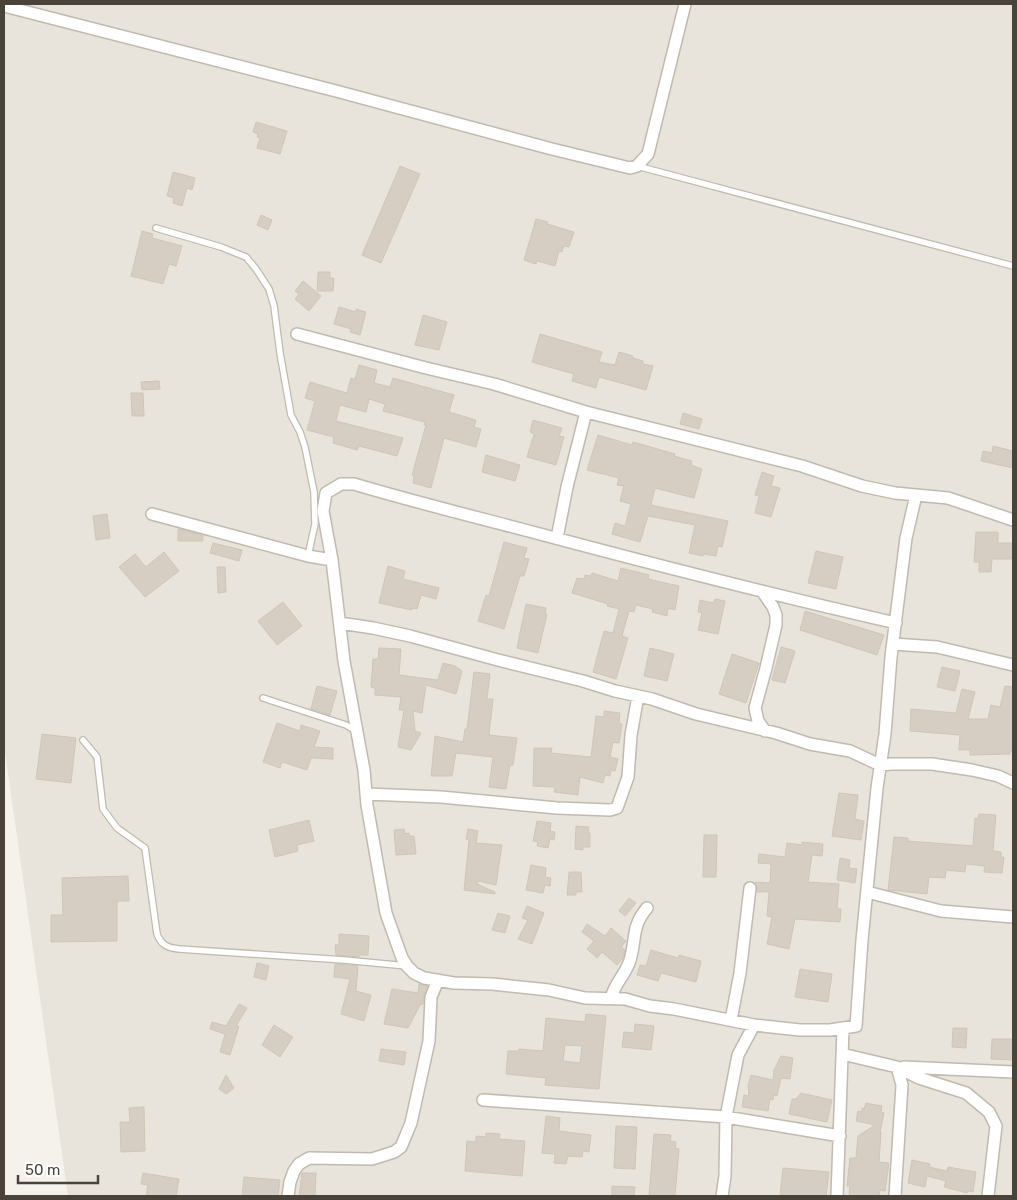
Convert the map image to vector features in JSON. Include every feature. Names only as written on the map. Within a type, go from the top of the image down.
[{"type":"street","points":[[4,6],[630,168],[637,166],[648,154],[685,4]]},
{"type":"street","points":[[297,334],[494,384],[586,412],[802,466],[862,486],[895,493],[948,498],[1013,520]]},
{"type":"street","points":[[557,538],[567,487],[586,412]]},
{"type":"street","points":[[896,622],[622,557],[354,484],[341,484],[326,493],[323,511],[332,560],[344,660],[358,732],[366,794],[386,913],[402,958],[407,966],[414,973],[424,978],[549,990],[585,998],[625,999],[650,1006],[754,1025],[800,1030],[843,1029],[856,1026],[862,940],[877,788],[886,734],[892,644],[896,622],[905,548],[916,495]]},
{"type":"street","points":[[152,514],[308,556],[332,560]]},
{"type":"street","points":[[762,591],[773,607],[776,625],[754,708],[758,721],[766,730]]},
{"type":"street","points":[[340,623],[410,636],[638,696],[696,714],[766,730],[810,744],[850,751],[880,765],[932,764],[964,768],[998,776],[1013,783]]},
{"type":"street","points":[[892,644],[938,647],[1013,665]]},
{"type":"street","points":[[366,794],[441,797],[557,808],[610,810],[617,808],[628,777],[631,735],[638,696]]},
{"type":"street","points":[[731,1020],[740,973],[750,888]]},
{"type":"street","points":[[867,892],[941,911],[1013,917]]},
{"type":"street","points":[[611,998],[614,987],[628,966],[636,925],[647,908]]},
{"type":"street","points":[[288,1196],[294,1171],[309,1158],[372,1159],[394,1152],[401,1146],[412,1123],[429,1041],[431,997],[438,980]]},
{"type":"street","points":[[722,1196],[726,1176],[726,1118],[738,1056],[754,1025]]},
{"type":"street","points":[[837,1196],[843,1029]]},
{"type":"street","points":[[842,1054],[897,1067],[1013,1072]]},
{"type":"street","points":[[895,1196],[902,1085],[897,1067]]},
{"type":"street","points":[[897,1067],[919,1078],[966,1092],[989,1112],[996,1126],[988,1196]]},
{"type":"street","points":[[483,1100],[726,1118],[840,1136]]},
{"type":"lane","points":[[637,166],[1013,266]]},
{"type":"lane","points":[[156,228],[221,247],[246,258],[269,289],[274,306],[291,415],[306,447],[314,492],[316,507],[315,524],[308,556]]},
{"type":"lane","points":[[263,698],[346,725],[358,732]]},
{"type":"lane","points":[[83,740],[97,757],[103,810],[117,828],[145,848],[157,934],[162,944],[168,948],[179,950],[344,960],[407,966]]},
{"type":"shaded area","points":[[4,4],[1013,4],[1013,1196],[68,1196],[4,745]]},
{"type":"building","points":[[256,122],[287,131],[280,154],[257,148],[260,138],[257,137],[258,134],[253,132]]},
{"type":"building","points":[[400,166],[420,174],[381,263],[362,255]]},
{"type":"building","points":[[173,172],[195,178],[192,190],[187,188],[182,206],[173,203],[174,198],[167,196]]},
{"type":"building","points":[[261,215],[272,220],[268,230],[257,225]]},
{"type":"building","points":[[536,219],[574,232],[569,247],[564,246],[562,252],[559,251],[555,266],[537,261],[536,264],[524,260]]},
{"type":"building","points":[[142,231],[153,234],[152,238],[182,246],[176,266],[169,264],[163,284],[131,276]]},
{"type":"building","points":[[318,272],[330,272],[330,278],[334,278],[333,291],[317,291]]},
{"type":"building","points":[[303,281],[321,296],[309,311],[295,299],[299,294],[295,291]]},
{"type":"building","points":[[339,307],[356,312],[356,309],[366,312],[360,335],[350,332],[351,329],[334,324]]},
{"type":"building","points":[[423,315],[447,322],[439,350],[415,345]]},
{"type":"building","points":[[540,334],[602,352],[599,362],[615,365],[619,352],[643,361],[643,364],[653,366],[646,390],[599,377],[596,388],[572,381],[574,374],[532,362]]},
{"type":"building","points":[[359,365],[377,370],[374,383],[390,387],[393,378],[454,395],[449,412],[476,420],[474,427],[481,429],[476,447],[444,438],[431,488],[413,483],[414,476],[412,475],[426,425],[424,425],[425,422],[383,411],[385,404],[369,399],[366,412],[340,405],[336,421],[403,438],[397,456],[359,446],[357,450],[333,443],[334,437],[307,430],[315,401],[305,398],[310,382],[347,393],[351,378],[355,379]]},
{"type":"building","points":[[159,381],[160,389],[142,390],[141,382]]},
{"type":"building","points":[[131,393],[143,393],[144,416],[132,416]]},
{"type":"building","points":[[683,413],[702,419],[699,429],[680,424]]},
{"type":"building","points":[[533,420],[562,428],[559,436],[564,437],[556,465],[527,457],[534,434],[530,432]]},
{"type":"building","points":[[598,435],[632,445],[633,442],[675,454],[674,456],[692,461],[691,465],[702,469],[694,498],[655,488],[651,505],[728,521],[722,547],[718,546],[716,556],[689,553],[695,525],[648,516],[640,542],[612,534],[615,523],[625,526],[631,504],[620,501],[624,486],[617,485],[619,478],[587,470]]},
{"type":"building","points":[[993,446],[1013,451],[1013,468],[981,461],[983,451],[992,453]]},
{"type":"building","points":[[486,455],[520,465],[515,481],[482,472]]},
{"type":"building","points":[[762,472],[774,476],[771,486],[780,488],[771,517],[755,513],[759,496],[755,495]]},
{"type":"building","points":[[107,514],[110,538],[96,540],[93,516]]},
{"type":"building","points":[[178,529],[203,535],[203,541],[178,541]]},
{"type":"building","points":[[976,532],[998,532],[998,543],[1013,543],[1013,559],[992,559],[991,572],[979,572],[979,562],[974,562]]},
{"type":"building","points":[[504,542],[527,548],[524,558],[529,559],[524,576],[520,576],[504,629],[478,621],[486,595],[489,596]]},
{"type":"building","points":[[213,543],[242,550],[239,561],[210,553]]},
{"type":"building","points":[[816,551],[843,557],[836,589],[808,583]]},
{"type":"building","points":[[164,552],[179,571],[145,597],[119,567],[135,554],[146,567]]},
{"type":"building","points":[[388,566],[405,571],[403,579],[439,588],[436,599],[421,595],[417,609],[413,608],[412,610],[379,603]]},
{"type":"building","points":[[217,567],[225,567],[226,592],[218,593]]},
{"type":"building","points":[[621,568],[649,575],[648,579],[679,586],[675,610],[668,608],[667,616],[652,612],[653,609],[636,605],[634,612],[629,611],[622,636],[628,638],[616,679],[593,672],[604,631],[613,633],[619,609],[572,593],[577,578],[584,579],[585,575],[591,576],[592,573],[618,581]]},
{"type":"building","points":[[715,599],[725,601],[718,634],[698,630],[702,613],[698,612],[700,600],[714,603]]},
{"type":"building","points":[[283,602],[302,626],[277,645],[258,621]]},
{"type":"building","points":[[526,604],[546,608],[545,613],[547,614],[538,653],[517,648]]},
{"type":"building","points":[[805,611],[884,635],[877,655],[800,630]]},
{"type":"building","points":[[781,647],[795,651],[785,683],[772,680]]},
{"type":"building","points":[[379,648],[401,649],[399,675],[438,680],[443,663],[455,666],[462,671],[456,694],[426,685],[422,713],[413,711],[415,731],[421,733],[411,750],[398,747],[404,710],[399,710],[401,697],[375,695],[375,688],[371,687],[373,659],[378,659]]},
{"type":"building","points":[[650,648],[674,654],[667,681],[644,676]]},
{"type":"building","points":[[732,654],[759,663],[746,703],[719,694]]},
{"type":"building","points":[[942,667],[960,671],[955,691],[937,687]]},
{"type":"building","points":[[474,672],[490,674],[487,699],[493,699],[489,735],[517,738],[513,765],[510,765],[506,789],[489,787],[493,757],[456,753],[452,776],[431,776],[435,736],[463,742],[465,729],[467,729]]},
{"type":"building","points":[[317,686],[337,691],[330,715],[311,709]]},
{"type":"building","points":[[1005,686],[1013,687],[1013,751],[1010,754],[970,755],[970,750],[959,750],[960,735],[910,731],[911,709],[956,713],[962,689],[975,692],[968,719],[988,719],[991,705],[1000,707]]},
{"type":"building","points":[[604,711],[620,713],[619,723],[622,724],[619,743],[613,742],[610,757],[618,759],[615,771],[611,770],[610,776],[605,775],[603,783],[580,777],[578,795],[554,792],[555,787],[533,786],[534,748],[552,748],[551,753],[591,757],[596,716],[604,717]]},
{"type":"building","points":[[277,723],[300,731],[301,725],[320,731],[314,747],[333,748],[333,759],[311,758],[307,770],[282,762],[280,768],[263,762]]},
{"type":"building","points":[[42,734],[76,738],[71,783],[36,779]]},
{"type":"building","points":[[839,793],[858,795],[855,819],[864,821],[861,840],[832,836]]},
{"type":"building","points":[[979,814],[996,815],[993,851],[1001,852],[1001,857],[1004,857],[1002,873],[984,872],[985,866],[966,864],[965,872],[946,870],[945,878],[929,877],[927,894],[888,890],[894,837],[908,838],[908,841],[973,846],[975,818],[978,819]]},
{"type":"building","points":[[309,820],[314,841],[297,845],[298,851],[275,857],[269,830]]},
{"type":"building","points":[[537,821],[551,823],[550,831],[555,832],[554,840],[550,839],[548,848],[537,846],[538,842],[533,841]]},
{"type":"building","points":[[576,826],[589,827],[590,847],[583,847],[583,850],[575,849]]},
{"type":"building","points":[[404,829],[405,834],[409,833],[409,836],[414,836],[416,854],[396,855],[394,830]]},
{"type":"building","points":[[468,829],[478,831],[476,843],[502,845],[496,885],[478,881],[477,884],[495,892],[495,894],[464,890],[469,840],[466,839]]},
{"type":"building","points":[[704,835],[717,835],[716,877],[703,877]]},
{"type":"building","points":[[802,842],[823,844],[822,856],[812,855],[808,882],[839,884],[837,909],[841,909],[840,922],[795,919],[789,949],[767,944],[772,917],[767,916],[769,892],[757,892],[755,882],[770,883],[771,864],[758,863],[759,854],[785,857],[787,843],[802,845]]},
{"type":"building","points":[[840,858],[850,860],[849,868],[857,869],[855,883],[837,880]]},
{"type":"building","points":[[531,865],[546,868],[545,877],[551,878],[550,886],[545,885],[543,893],[526,890]]},
{"type":"building","points":[[569,872],[581,872],[582,892],[576,892],[576,895],[567,895]]},
{"type":"building","points":[[128,876],[129,901],[117,901],[117,941],[51,942],[51,915],[63,915],[62,878]]},
{"type":"building","points":[[629,898],[636,903],[625,916],[619,911]]},
{"type":"building","points":[[527,906],[544,913],[532,944],[518,939],[528,920],[522,918]]},
{"type":"building","points":[[498,913],[510,916],[505,933],[492,930]]},
{"type":"building","points":[[587,924],[605,936],[611,928],[626,941],[621,947],[625,950],[622,959],[617,965],[602,952],[597,958],[587,949],[594,941],[582,932]]},
{"type":"building","points":[[339,934],[369,936],[368,955],[359,955],[359,957],[336,955],[335,945],[339,945]]},
{"type":"building","points":[[651,950],[678,958],[679,955],[701,961],[696,982],[661,973],[658,981],[637,975],[640,965],[646,966]]},
{"type":"building","points":[[257,963],[269,966],[266,980],[254,977]]},
{"type":"building","points":[[335,964],[358,966],[356,991],[371,995],[364,1021],[341,1014],[350,979],[334,977]]},
{"type":"building","points":[[800,969],[832,974],[828,1002],[795,997]]},
{"type":"building","points":[[419,984],[427,986],[423,1004],[420,1005],[408,1028],[384,1024],[392,989],[418,993]]},
{"type":"building","points":[[239,1004],[247,1008],[236,1026],[239,1026],[230,1055],[220,1052],[225,1034],[210,1029],[212,1022],[226,1026]]},
{"type":"building","points":[[586,1014],[606,1016],[599,1089],[545,1085],[546,1078],[506,1074],[508,1051],[518,1051],[519,1049],[543,1051],[546,1018],[585,1022]],"holes":[[[565,1045],[582,1046],[580,1063],[563,1061]]]},
{"type":"building","points":[[635,1024],[654,1026],[651,1050],[622,1047],[624,1032],[634,1033]]},
{"type":"building","points":[[274,1025],[293,1037],[280,1057],[262,1045]]},
{"type":"building","points":[[953,1028],[967,1028],[966,1048],[952,1047]]},
{"type":"building","points":[[992,1039],[1013,1039],[1013,1060],[991,1059]]},
{"type":"building","points":[[381,1049],[406,1052],[404,1065],[379,1061]]},
{"type":"building","points":[[781,1056],[793,1058],[790,1079],[781,1078],[777,1096],[774,1095],[773,1100],[770,1099],[768,1111],[742,1107],[744,1095],[749,1096],[748,1086],[751,1075],[773,1080],[774,1070]]},
{"type":"building","points":[[226,1075],[234,1088],[226,1094],[219,1089]]},
{"type":"building","points":[[801,1093],[832,1100],[827,1122],[789,1114],[792,1099],[796,1099]]},
{"type":"building","points":[[866,1103],[882,1106],[881,1112],[884,1113],[880,1132],[879,1162],[889,1163],[885,1191],[880,1190],[879,1196],[849,1196],[850,1186],[847,1186],[850,1158],[856,1158],[858,1136],[875,1125],[856,1121],[858,1111],[862,1112],[862,1108],[864,1109]]},
{"type":"building","points":[[144,1107],[145,1151],[121,1152],[120,1122],[130,1122],[129,1108]]},
{"type":"building","points":[[546,1116],[560,1118],[559,1131],[591,1135],[589,1152],[583,1151],[582,1157],[568,1156],[566,1164],[554,1163],[555,1154],[542,1153]]},
{"type":"building","points":[[616,1126],[637,1127],[635,1169],[614,1168]]},
{"type":"building","points":[[486,1133],[500,1134],[499,1139],[525,1141],[522,1176],[465,1171],[467,1141],[476,1142],[476,1136],[486,1137]]},
{"type":"building","points":[[654,1134],[671,1135],[670,1141],[676,1142],[675,1148],[679,1149],[675,1196],[649,1196]]},
{"type":"building","points":[[912,1160],[930,1164],[929,1167],[947,1171],[948,1167],[976,1172],[973,1192],[968,1191],[967,1193],[944,1187],[946,1181],[927,1176],[925,1187],[908,1183]]},
{"type":"building","points":[[783,1168],[829,1172],[826,1196],[780,1196]]},
{"type":"building","points":[[143,1173],[179,1179],[176,1196],[146,1196],[148,1185],[141,1184]]},
{"type":"building","points":[[302,1173],[316,1173],[315,1196],[299,1196]]},
{"type":"building","points":[[244,1177],[280,1180],[278,1196],[242,1196]]},
{"type":"building","points":[[612,1186],[635,1187],[634,1196],[612,1196]]}]
